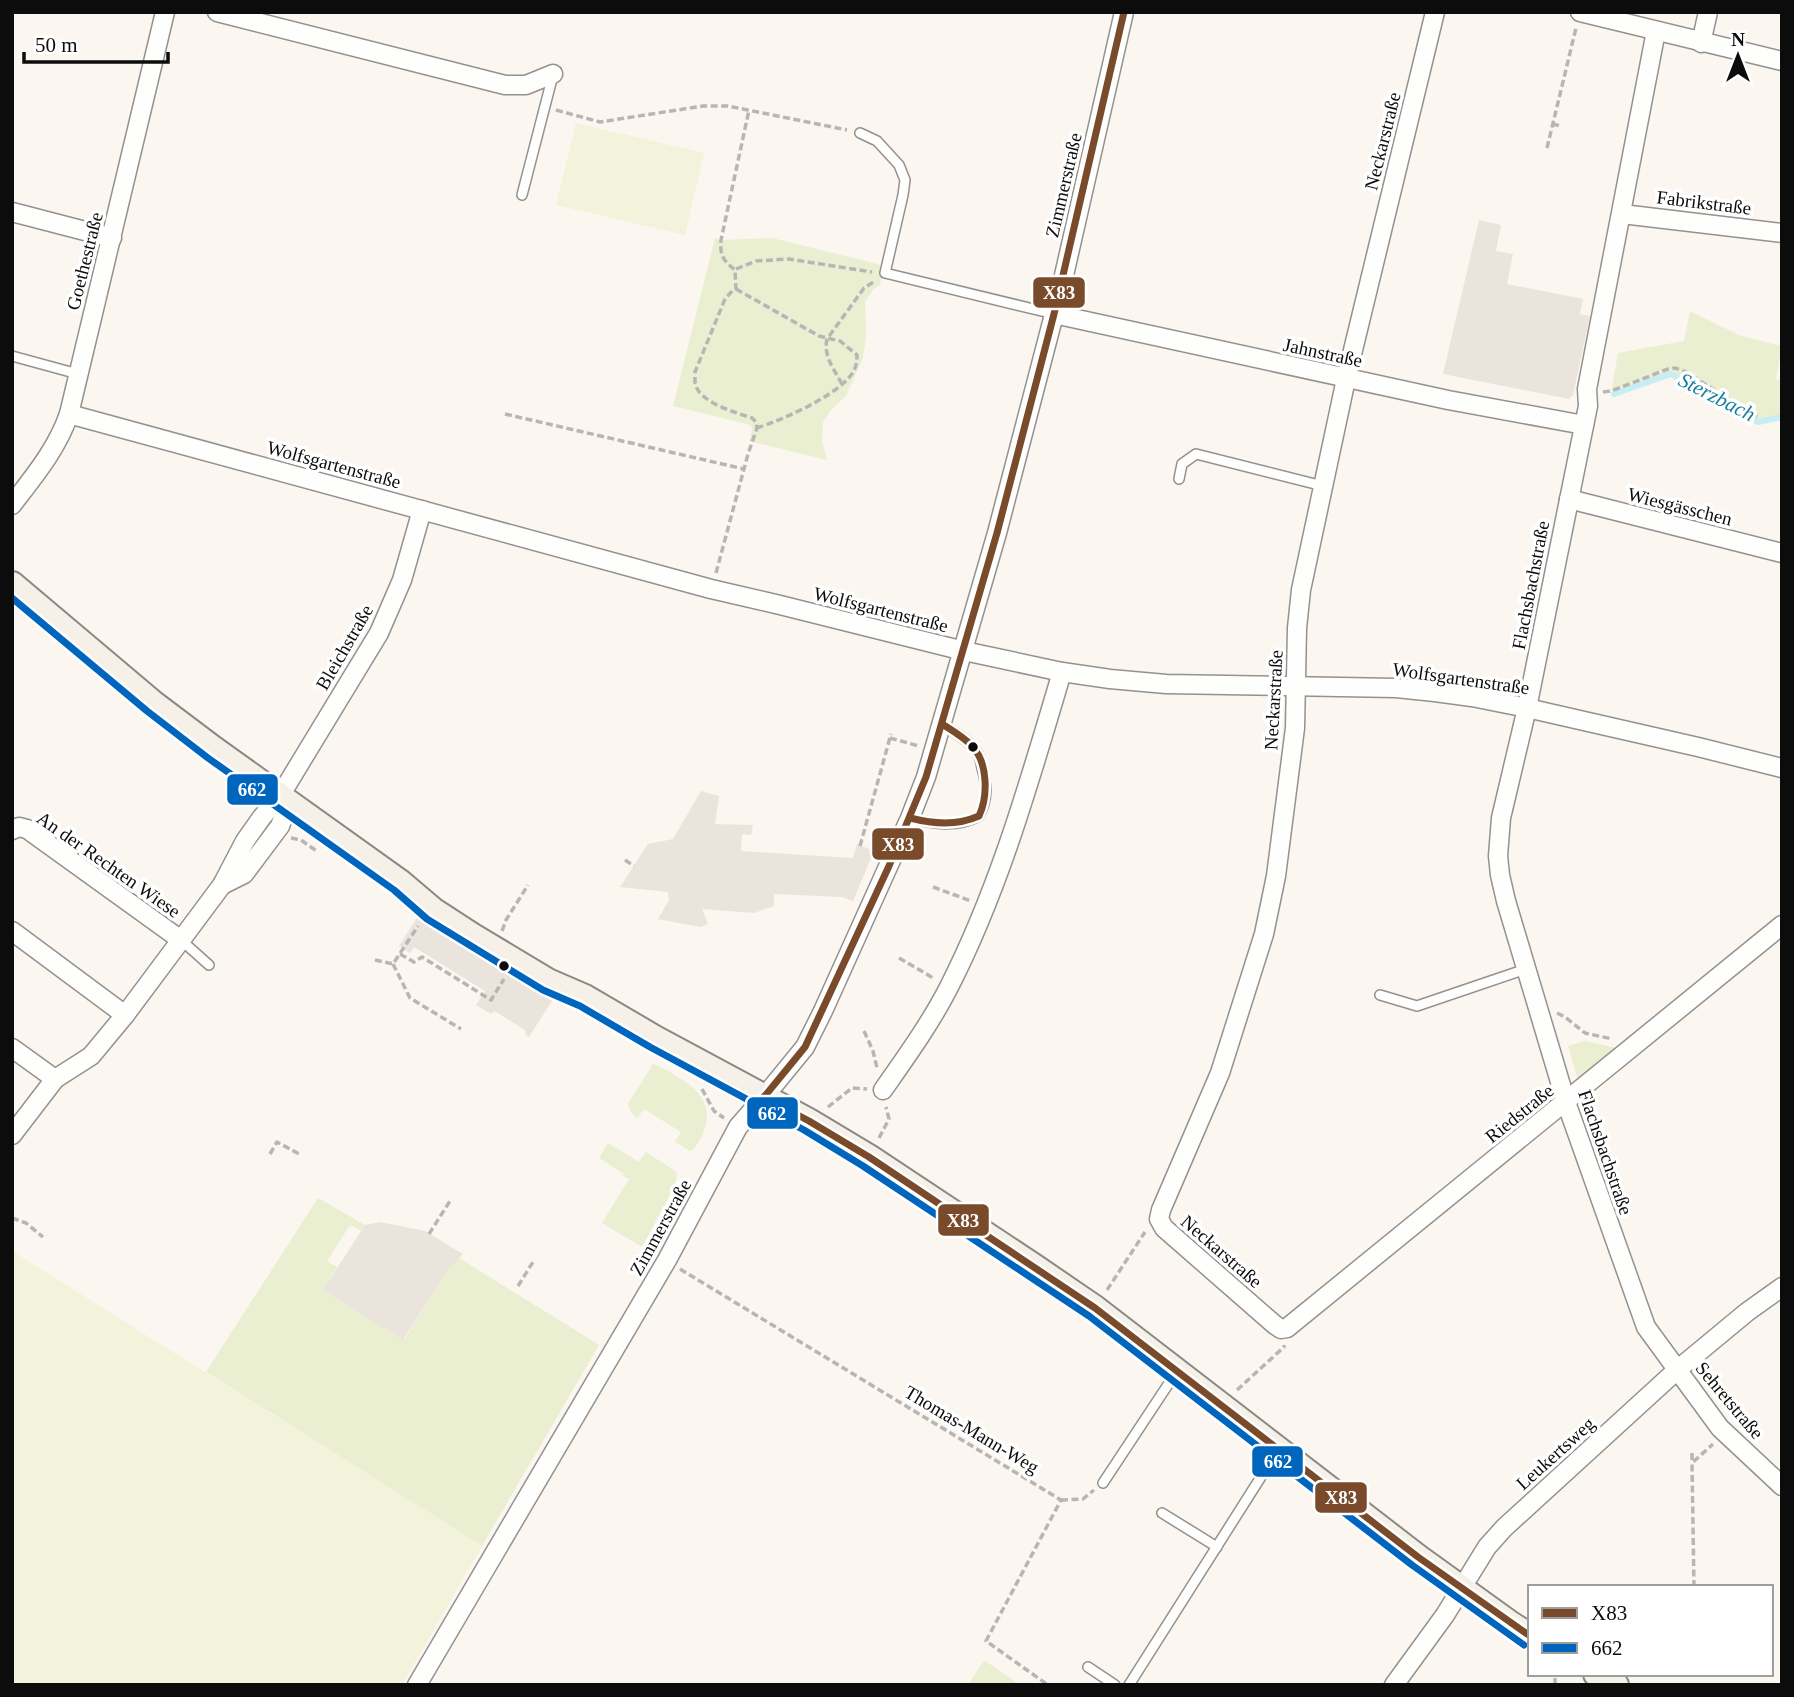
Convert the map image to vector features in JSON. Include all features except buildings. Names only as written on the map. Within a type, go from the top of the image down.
[{"type":"main road","points":[[12,583],[153,704],[400,882],[433,909],[472,936],[548,981],[585,997],[665,1044],[810,1121],[869,1157],[1095,1308],[1418,1557],[1528,1635]]},
{"type":"main road","points":[[400,882],[555,971],[585,997]]},
{"type":"main road","points":[[1600,1676],[1616,1685]]},
{"type":"street","name":"Goethestraße","points":[[12,505],[48,458],[59,440],[69,414],[165,12]]},
{"type":"street","points":[[216,12],[505,85],[526,85],[553,74]]},
{"type":"street","name":"Zimmerstraße","points":[[417,1685],[667,1260],[736,1130],[805,1047],[910,818],[926,777],[964,651],[1054,314],[1124,12]]},
{"type":"street","name":"Neckarstraße","points":[[1281,1329],[1164,1228],[1159,1219],[1220,1073],[1264,934],[1276,876],[1289,786],[1295,728],[1298,607],[1346,379],[1435,12]]},
{"type":"street","points":[[1701,43],[1708,12]]},
{"type":"street","points":[[1579,19],[1656,31],[1782,61]]},
{"type":"street","name":"Flachsbachstraße","points":[[1656,31],[1587,389],[1588,406],[1527,708],[1501,818],[1498,856],[1506,901],[1566,1102],[1641,1316],[1677,1370]]},
{"type":"street","points":[[12,212],[112,238]]},
{"type":"street","name":"Fabrikstraße","points":[[1622,214],[1782,233]]},
{"type":"street","name":"Jahnstraße","points":[[1054,314],[1346,379],[1584,425]]},
{"type":"street","name":"Wolfsgartenstraße","points":[[69,414],[711,589],[964,651],[1062,672],[1110,680],[1166,684],[1396,688],[1472,697],[1782,768]]},
{"type":"street","name":"Wiesgässchen","points":[[1569,499],[1782,553]]},
{"type":"street","name":"Bleichstraße","points":[[285,799],[379,633],[402,580],[422,510]]},
{"type":"street","points":[[884,1095],[949,987],[986,906],[1025,797],[1062,672]]},
{"type":"street","name":"An der Rechten Wiese","points":[[12,1135],[55,1079],[91,1056],[125,1015],[222,885],[245,841],[262,817],[285,799]]},
{"type":"street","name":"An der Rechten Wiese","points":[[12,830],[19,827],[27,829],[181,940]]},
{"type":"street","name":"Riedstraße","points":[[1281,1329],[1287,1328],[1782,925]]},
{"type":"street","points":[[12,931],[125,1015]]},
{"type":"street","points":[[12,1048],[55,1079]]},
{"type":"street","name":"Leukertsweg","points":[[1394,1685],[1444,1615],[1487,1547],[1504,1528],[1677,1370],[1782,1287]]},
{"type":"street","name":"Sehretstraße","points":[[1677,1370],[1726,1433],[1782,1486]]},
{"type":"lane","points":[[522,195],[553,74]]},
{"type":"lane","points":[[860,133],[877,141],[899,164],[905,180],[885,274],[1054,314]]},
{"type":"lane","points":[[12,356],[78,374]]},
{"type":"lane","points":[[1179,479],[1182,464],[1195,454],[1323,486]]},
{"type":"lane","points":[[910,818],[934,824],[962,823],[979,816],[984,806],[985,777],[977,753],[942,724]]},
{"type":"lane","points":[[181,940],[209,965]]},
{"type":"lane","points":[[1380,995],[1416,1006],[1526,969]]},
{"type":"lane","points":[[1103,1483],[1177,1370]]},
{"type":"lane","points":[[1129,1685],[1279,1449]]},
{"type":"lane","points":[[1162,1513],[1216,1547]]},
{"type":"lane","points":[[1088,1667],[1115,1685]]},
{"type":"path","points":[[1547,148],[1579,19]]},
{"type":"path","points":[[545,108],[600,122],[703,106],[727,106],[860,133]]},
{"type":"path","points":[[736,289],[735,270],[725,262],[720,253],[749,110]]},
{"type":"path","points":[[1552,124],[1561,127]]},
{"type":"path","points":[[735,270],[756,261],[789,259],[885,274]]},
{"type":"path","points":[[842,384],[826,355],[827,339],[864,288],[885,274]]},
{"type":"path","points":[[736,289],[819,336],[840,341],[858,355],[854,371],[842,384],[811,404],[757,428]]},
{"type":"path","points":[[711,589],[757,428],[752,418],[710,402],[697,390],[695,372],[725,299],[736,289]]},
{"type":"path","points":[[1587,389],[1605,393],[1675,368],[1686,372],[1757,417]]},
{"type":"path","points":[[505,414],[744,469]]},
{"type":"path","points":[[860,846],[891,736],[920,746]]},
{"type":"path","points":[[625,860],[634,866]]},
{"type":"path","points":[[499,937],[506,920],[528,885]]},
{"type":"path","points":[[933,887],[986,906]]},
{"type":"path","points":[[393,964],[420,921]]},
{"type":"path","points":[[400,954],[414,962],[422,957],[491,1000],[508,972]]},
{"type":"path","points":[[899,958],[949,987]]},
{"type":"path","points":[[375,960],[393,964]]},
{"type":"path","points":[[393,964],[410,998],[461,1029]]},
{"type":"path","points":[[1536,1003],[1565,1017],[1585,1033],[1635,1045]]},
{"type":"path","points":[[810,1121],[852,1088],[884,1095],[889,1119],[869,1157]]},
{"type":"path","points":[[270,1154],[277,1142],[301,1156]]},
{"type":"path","points":[[429,1234],[450,1200]]},
{"type":"path","points":[[12,1217],[26,1223],[43,1237]]},
{"type":"path","points":[[1095,1308],[1149,1227],[1159,1219]]},
{"type":"path","name":"Thomas-Mann-Weg","points":[[667,1260],[1061,1500]]},
{"type":"path","points":[[518,1286],[533,1262]]},
{"type":"path","points":[[1222,1405],[1284,1347],[1281,1329]]},
{"type":"path","points":[[1692,1462],[1726,1433]]},
{"type":"path","points":[[1692,1453],[1694,1585]]},
{"type":"path","points":[[1048,1685],[986,1641],[1061,1500],[1083,1499],[1103,1483]]},
{"type":"green space","points":[[576,123],[704,153],[685,235],[556,205]]},
{"type":"green space","points":[[715,238],[772,238],[878,264],[883,268],[880,285],[865,301],[866,337],[863,358],[846,396],[823,422],[822,441],[827,460],[749,441],[751,425],[673,406]]},
{"type":"green space","points":[[1690,311],[1741,336],[1782,346],[1776,379],[1782,381],[1782,415],[1759,419],[1673,372],[1611,394],[1618,353],[1684,341]]},
{"type":"green space","points":[[1585,1041],[1626,1050],[1579,1083],[1568,1046]]},
{"type":"green space","points":[[653,1064],[689,1084],[703,1100],[707,1118],[705,1128],[693,1150],[690,1151],[675,1142],[681,1132],[644,1109],[637,1118],[631,1112],[628,1104]]},
{"type":"green space","points":[[608,1143],[639,1162],[646,1152],[677,1174],[675,1185],[642,1247],[602,1223],[629,1179],[599,1158]]},
{"type":"green space","points":[[318,1198],[365,1225],[361,1231],[350,1225],[327,1261],[337,1267],[323,1290],[404,1340],[447,1271],[459,1258],[599,1345],[482,1546],[206,1372]]},
{"type":"green space","points":[[12,1251],[482,1546],[402,1685],[12,1685]]},
{"type":"green space","points":[[984,1660],[1020,1685],[968,1685]]},
{"type":"shaded area","points":[[1479,220],[1501,225],[1496,251],[1513,254],[1507,284],[1583,299],[1580,314],[1590,316],[1573,395],[1569,399],[1443,374]]},
{"type":"shaded area","points":[[701,791],[719,796],[715,824],[753,825],[751,835],[742,834],[741,851],[853,858],[857,844],[874,851],[853,901],[842,897],[774,894],[774,906],[754,913],[702,909],[708,924],[700,927],[658,919],[669,900],[668,892],[620,887],[648,844],[673,839]]},
{"type":"shaded area","points":[[420,913],[555,996],[529,1037],[525,1034],[526,1031],[509,1020],[476,1005],[485,991],[414,947],[410,953],[399,946]]},
{"type":"shaded area","points":[[380,1222],[425,1231],[463,1254],[447,1271],[403,1340],[323,1290],[365,1225]]},
{"type":"waterway","name":"Sterzbach","points":[[1614,394],[1671,374],[1758,422],[1782,417]]},
{"type":"transit line","name":"X83","points":[[764,1097],[805,1047],[889,866],[926,777],[997,533],[1054,314],[1124,12]]},
{"type":"transit line","name":"662","points":[[12,598],[147,711],[208,758],[394,890],[427,919],[543,990],[580,1006],[804,1130],[863,1166],[1089,1316],[1412,1565],[1524,1645]]},
{"type":"transit line","name":"X83","points":[[910,818],[953,823],[979,816],[982,808],[985,790],[982,762],[973,747],[942,724]]},
{"type":"transit line","name":"X83","points":[[764,1097],[869,1157],[1095,1308],[1418,1557],[1528,1635]]}]
